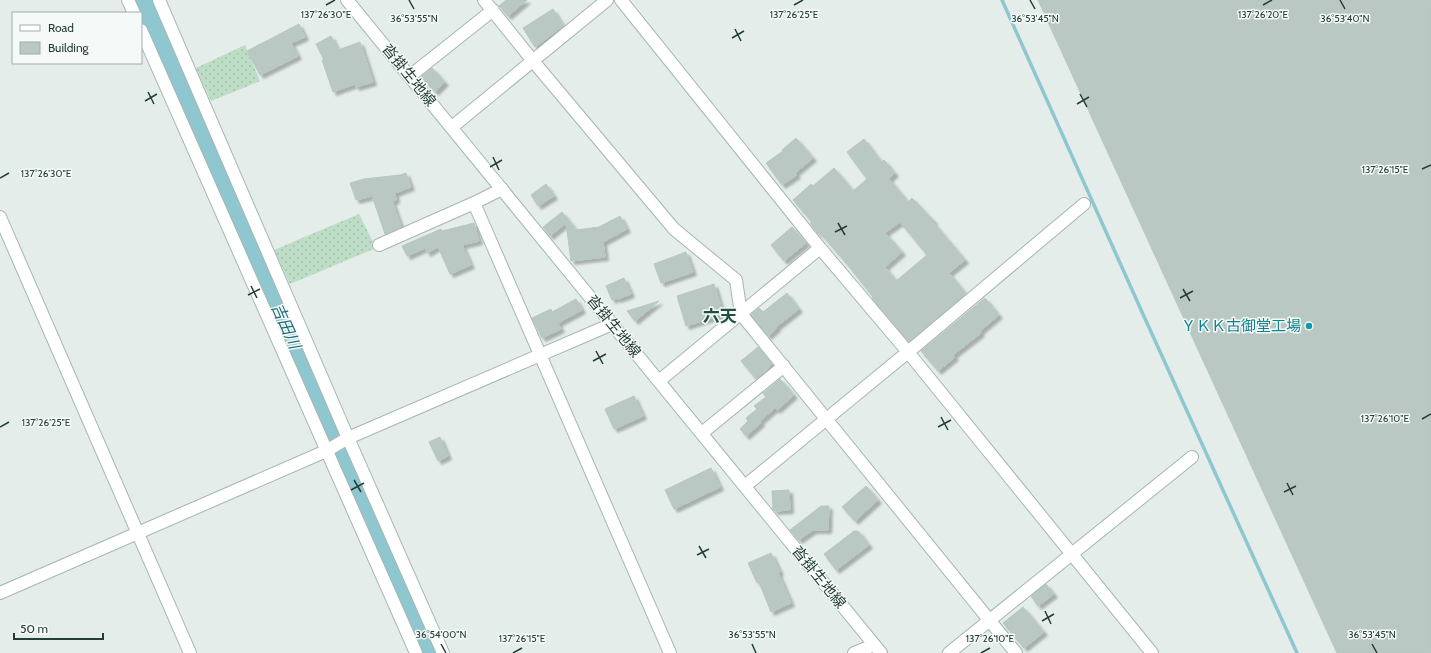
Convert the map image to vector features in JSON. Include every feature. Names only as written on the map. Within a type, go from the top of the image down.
[{"type":"street","points":[[128,0],[134,12]]},
{"type":"street","points":[[159,0],[348,438],[443,653]]},
{"type":"street","name":"沓掛生地線","points":[[347,0],[878,649]]},
{"type":"street","points":[[484,0],[533,61],[674,229],[736,280],[741,314],[1016,653]]},
{"type":"street","points":[[452,127],[607,0]]},
{"type":"street","points":[[621,0],[820,248],[908,352],[1152,653]]},
{"type":"street","points":[[410,76],[493,10]]},
{"type":"street","points":[[142,32],[416,653]]},
{"type":"street","points":[[379,245],[502,189]]},
{"type":"street","points":[[474,203],[670,653]]},
{"type":"street","points":[[745,486],[908,352],[1084,204]]},
{"type":"street","points":[[1,223],[190,653]]},
{"type":"street","points":[[659,381],[820,248]]},
{"type":"street","points":[[0,593],[326,451],[348,438],[612,324]]},
{"type":"street","points":[[702,433],[784,366]]},
{"type":"street","points":[[949,653],[1192,457]]},
{"type":"street","points":[[854,653],[878,649]]},
{"type":"green space","points":[[245,45],[260,81],[211,101],[196,68]]},
{"type":"green space","points":[[359,214],[376,248],[290,284],[274,250]]},
{"type":"building","points":[[506,0],[527,0],[508,16],[499,6]]},
{"type":"building","name":"ＹＫＫ古御堂工場","points":[[1038,0],[1431,0],[1431,653],[1337,653]]},
{"type":"building","points":[[553,9],[563,26],[535,47],[523,28]]},
{"type":"building","points":[[299,24],[305,37],[291,43],[298,56],[260,75],[247,51]]},
{"type":"building","points":[[331,36],[338,50],[360,42],[373,82],[356,87],[355,84],[333,92],[322,60],[324,60],[316,44]]},
{"type":"building","points":[[432,68],[445,82],[435,92],[421,77]]},
{"type":"building","points":[[796,138],[813,158],[795,173],[797,175],[782,185],[766,163],[783,151],[782,150]]},
{"type":"building","points":[[864,139],[881,162],[884,160],[895,173],[889,179],[908,202],[912,198],[934,221],[933,222],[965,260],[949,273],[966,294],[908,341],[872,298],[873,297],[847,264],[819,232],[818,233],[810,223],[812,222],[793,200],[811,184],[813,186],[834,168],[853,191],[867,179],[847,152]],"holes":[[[900,222],[927,255],[896,281],[885,267],[902,252],[885,233]]]},
{"type":"building","points":[[406,173],[411,187],[395,193],[396,200],[392,201],[401,227],[385,234],[372,196],[356,200],[350,183],[364,179]]},
{"type":"building","points":[[546,184],[554,196],[538,206],[531,195]]},
{"type":"building","points":[[562,212],[576,230],[599,227],[620,216],[627,229],[603,242],[605,257],[571,261],[566,223],[550,236],[543,227]]},
{"type":"building","points":[[474,223],[479,241],[462,245],[471,265],[450,274],[438,247],[427,253],[425,248],[407,256],[402,246],[441,229],[442,231]]},
{"type":"building","points":[[792,227],[806,243],[784,261],[771,245]]},
{"type":"building","points":[[686,252],[693,272],[661,283],[654,264]]},
{"type":"building","points":[[624,278],[631,294],[612,300],[606,286]]},
{"type":"building","points":[[714,284],[723,314],[686,326],[677,296]]},
{"type":"building","points":[[787,293],[799,309],[776,327],[777,328],[768,336],[751,315],[759,308],[763,312]]},
{"type":"building","points":[[985,298],[999,315],[980,331],[981,333],[953,355],[955,357],[938,371],[921,351]]},
{"type":"building","points":[[576,299],[582,310],[558,323],[561,329],[542,338],[532,318],[551,309],[552,312]]},
{"type":"building","points":[[659,301],[635,321],[627,311]]},
{"type":"building","points":[[758,347],[772,364],[756,379],[741,361]]},
{"type":"building","points":[[780,379],[794,395],[777,410],[775,408],[746,436],[740,429],[748,421],[746,418],[757,409],[754,406],[766,397],[763,393]]},
{"type":"building","points":[[634,396],[643,416],[614,429],[605,409]]},
{"type":"building","points":[[440,437],[448,456],[438,461],[429,442]]},
{"type":"building","points":[[711,468],[720,487],[674,509],[665,490]]},
{"type":"building","points":[[866,486],[878,500],[855,521],[842,507]]},
{"type":"building","points":[[789,490],[790,510],[775,511],[773,509],[772,491]]},
{"type":"building","points":[[821,506],[829,506],[828,530],[813,530],[799,540],[790,530]]},
{"type":"building","points":[[854,531],[858,531],[869,545],[836,570],[824,554]]},
{"type":"building","points":[[771,553],[780,572],[778,573],[791,603],[771,612],[759,582],[757,583],[748,563]]},
{"type":"building","points":[[1046,584],[1054,594],[1038,606],[1031,596]]},
{"type":"building","points":[[1023,607],[1044,632],[1024,648],[1003,623]]},
{"type":"waterway","name":"吉田川","points":[[144,0],[389,558],[429,653]]},
{"type":"waterway","points":[[1002,0],[1297,653]]},
{"type":"place","name":"ＹＫＫ古御堂工場","points":[[1309,326]]},
{"type":"district","name":"六天","points":[[720,316]]}]
